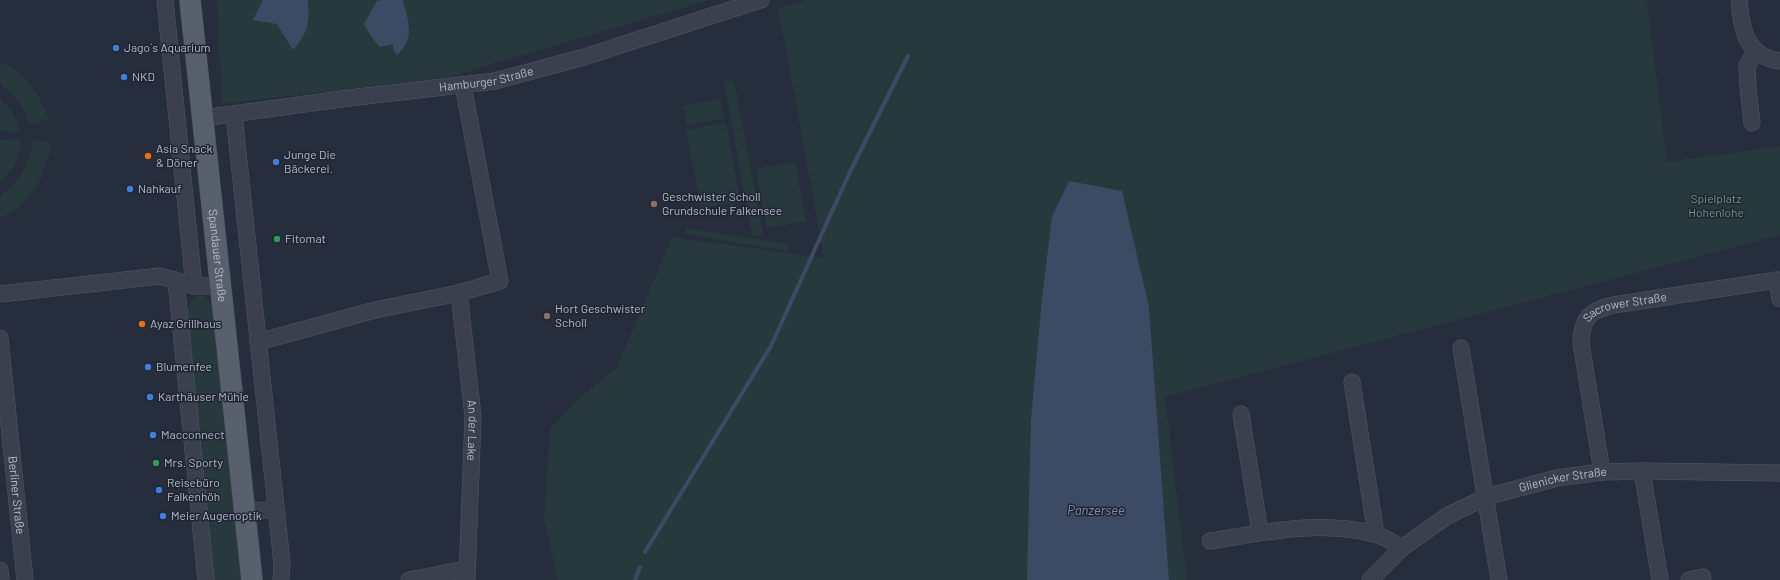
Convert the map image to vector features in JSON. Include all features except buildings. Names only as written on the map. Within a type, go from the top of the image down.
[{"type":"main road","name":"Spandauer Straße","points":[[190,0],[252,580]]},
{"type":"street","name":"Spandauer Straße","points":[[165,0],[194,286]]},
{"type":"street","name":"Hamburger Straße","points":[[203,118],[234,115],[349,98],[495,81],[568,61],[761,0]]},
{"type":"street","points":[[1739,0],[1744,32],[1755,52],[1768,60],[1780,61]]},
{"type":"street","points":[[1752,122],[1748,88],[1748,66],[1755,52]]},
{"type":"street","points":[[258,342],[375,310],[459,293],[500,281],[463,84]]},
{"type":"street","points":[[234,115],[282,563],[281,580]]},
{"type":"street","points":[[0,294],[160,276],[194,286],[221,286]]},
{"type":"street","points":[[176,280],[206,580]]},
{"type":"street","name":"Sacrower Straße","points":[[1602,472],[1581,343],[1582,330],[1587,317],[1598,309],[1613,305],[1778,280],[1780,299]]},
{"type":"street","name":"An der Lake","points":[[409,580],[466,574],[472,416],[459,293]]},
{"type":"street","name":"Berliner Straße","points":[[0,338],[25,580]]},
{"type":"street","points":[[1461,348],[1499,580]]},
{"type":"street","points":[[1352,382],[1376,534]]},
{"type":"street","points":[[1241,414],[1260,532]]},
{"type":"street","points":[[1642,471],[1660,580]]},
{"type":"street","name":"Glienicker Straße","points":[[1370,580],[1402,548],[1448,516],[1486,497],[1557,478],[1602,472],[1642,471],[1780,473]]},
{"type":"street","points":[[245,512],[276,509]]},
{"type":"street","points":[[1210,541],[1260,532],[1315,527],[1376,534],[1402,548]]},
{"type":"street","points":[[0,570],[1,580]]},
{"type":"green space","points":[[217,0],[263,0],[254,20],[309,15],[308,0],[381,0],[377,1],[410,30],[403,0],[709,0],[449,77],[222,104]]},
{"type":"green space","name":"Spielplatz Hohenlohe","points":[[806,0],[1647,0],[1667,162],[1780,146],[1780,235],[1165,397],[1187,580],[1169,580],[1149,307],[1027,575],[1027,580],[558,580],[544,518],[550,429],[579,398],[616,369],[672,237],[824,258],[778,9]]},
{"type":"green space","points":[[0,62],[9,66],[24,78],[41,101],[49,119],[30,125],[25,112],[18,102],[0,84]]},
{"type":"green space","points":[[734,80],[763,234],[752,236],[724,82]]},
{"type":"green space","points":[[720,99],[724,118],[686,125],[683,106]]},
{"type":"green space","points":[[0,100],[13,113],[20,131],[0,131]]},
{"type":"green space","points":[[726,123],[740,201],[701,208],[686,130]]},
{"type":"green space","points":[[21,139],[15,163],[9,174],[0,182],[0,140]]},
{"type":"green space","points":[[33,140],[52,143],[41,178],[29,197],[21,205],[0,218],[0,196],[13,185],[22,172],[32,149]]},
{"type":"green space","points":[[795,162],[806,221],[767,228],[756,169]]},
{"type":"green space","points":[[686,228],[788,244],[787,251],[686,234]]},
{"type":"green space","points":[[199,295],[205,296],[213,306],[244,580],[213,580],[187,309],[193,298]]},
{"type":"water","points":[[263,0],[308,0],[309,15],[307,27],[302,38],[293,50],[277,24],[253,20]]},
{"type":"water","points":[[403,0],[408,22],[409,36],[403,49],[397,55],[393,49],[393,44],[380,47],[372,38],[364,24],[377,1]]},
{"type":"water","name":"Panzersee","points":[[1069,181],[1122,191],[1149,307],[1169,580],[1027,580],[1031,420],[1042,298],[1052,217]]},
{"type":"waterway","points":[[645,552],[771,346],[849,174],[908,56]]},
{"type":"waterway","points":[[635,580],[640,567]]},
{"type":"place","name":"Jago´s Aquarium","points":[[116,48]]},
{"type":"place","name":"NKD","points":[[124,77]]},
{"type":"place","name":"Asia Snack & Döner","points":[[148,156]]},
{"type":"place","name":"Junge Die Bäckerei.","points":[[276,162]]},
{"type":"place","name":"Nahkauf","points":[[130,189]]},
{"type":"place","name":"Geschwister Scholl Grundschule Falkensee","points":[[654,204]]},
{"type":"place","name":"Fitomat","points":[[277,239]]},
{"type":"place","name":"Hort Geschwister Scholl","points":[[547,316]]},
{"type":"place","name":"Ayaz Grillhaus","points":[[142,324]]},
{"type":"place","name":"Blumenfee","points":[[148,367]]},
{"type":"place","name":"Karthäuser Mühle","points":[[150,397]]},
{"type":"place","name":"Macconnect","points":[[153,435]]},
{"type":"place","name":"Mrs. Sporty","points":[[156,463]]},
{"type":"place","name":"Reisebüro Falkenhöh","points":[[159,490]]},
{"type":"place","name":"Meier Augenoptik","points":[[163,516]]}]
